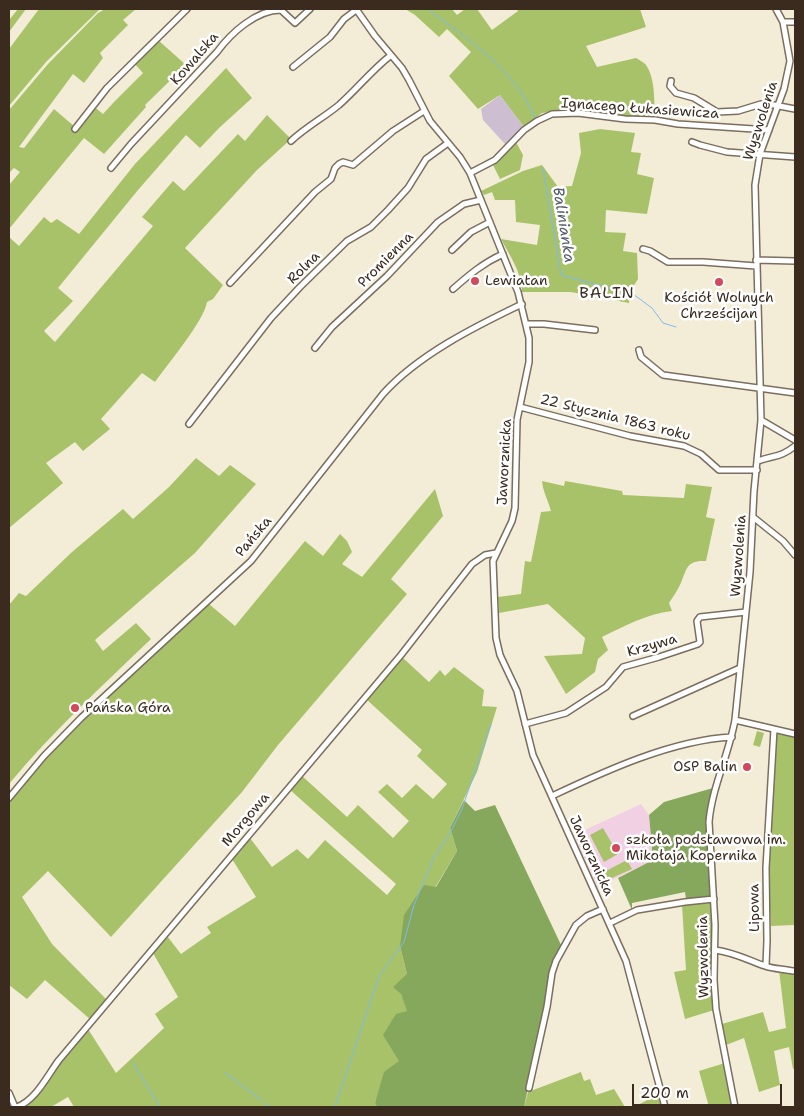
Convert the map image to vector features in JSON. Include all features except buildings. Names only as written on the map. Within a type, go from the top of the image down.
[{"type":"street","points":[[75,129],[107,88],[187,9]]},
{"type":"street","name":"Kowalska","points":[[110,168],[218,52],[236,30],[254,19],[275,10],[281,10],[295,23],[310,9]]},
{"type":"street","points":[[293,67],[330,37],[344,19],[356,9]]},
{"type":"street","name":"Jaworznicka","points":[[356,9],[410,80],[424,111],[436,130],[448,142],[470,173],[522,304],[530,346],[529,362],[517,434],[515,508],[512,521],[493,561],[496,638],[500,655],[517,691],[534,755],[610,923]]},
{"type":"street","name":"Wyzwolenia","points":[[735,1107],[716,1009],[714,899],[708,831],[709,816],[732,737],[735,720],[746,612],[761,420],[756,263],[755,194],[757,167],[787,78],[790,61],[783,22],[777,9]]},
{"type":"street","points":[[783,22],[795,22]]},
{"type":"street","points":[[291,140],[340,104],[390,56]]},
{"type":"street","points":[[670,81],[669,84],[673,91],[694,98],[717,112],[738,111],[761,104],[795,109]]},
{"type":"street","points":[[230,283],[315,192],[331,179],[339,164],[343,162],[354,165],[394,132],[424,111]]},
{"type":"street","name":"Ignacego Łukasiewicza","points":[[470,173],[495,160],[514,139],[536,121],[552,114],[578,113],[606,118],[654,120],[678,124],[769,130]]},
{"type":"street","name":"Rolna","points":[[189,424],[276,312],[347,241],[370,227],[388,210],[408,188],[426,160],[448,142]]},
{"type":"street","points":[[692,142],[718,150],[795,157]]},
{"type":"street","name":"Promienna","points":[[315,348],[332,328],[387,276],[438,222],[464,204],[481,200]]},
{"type":"street","points":[[452,250],[472,232],[490,222]]},
{"type":"street","points":[[643,249],[668,262],[756,263],[795,261]]},
{"type":"street","points":[[453,289],[474,271],[503,254]]},
{"type":"street","name":"Pańska","points":[[9,798],[44,756],[81,718],[251,561],[371,408],[397,378],[440,349],[492,318],[522,304]]},
{"type":"street","points":[[526,324],[544,324],[595,330]]},
{"type":"street","points":[[639,350],[641,357],[663,375],[795,393]]},
{"type":"street","name":"22 Stycznia 1863 roku","points":[[520,407],[630,436],[684,446],[697,451],[719,470],[757,470]]},
{"type":"street","points":[[761,420],[795,440]]},
{"type":"street","points":[[758,461],[779,456],[795,446]]},
{"type":"street","points":[[753,517],[783,541],[795,555]]},
{"type":"street","name":"Morgowa","points":[[16,1107],[25,1104],[34,1095],[59,1060],[401,655],[472,564],[485,555],[496,553]]},
{"type":"street","name":"Krzywa","points":[[525,724],[566,712],[606,687],[623,667],[698,644],[700,642],[697,622],[700,617],[746,612]]},
{"type":"street","points":[[633,716],[740,668]]},
{"type":"street","points":[[735,720],[795,734]]},
{"type":"street","name":"Lipowa","points":[[766,966],[766,868],[774,729]]},
{"type":"street","points":[[552,796],[600,773],[656,754],[687,745],[732,737]]},
{"type":"street","points":[[665,1107],[630,974],[610,923],[637,910],[714,899]]},
{"type":"street","points":[[529,1088],[548,1007],[552,973],[556,961],[576,925],[587,916],[603,909]]},
{"type":"street","points":[[715,950],[726,951],[766,966],[792,971]]},
{"type":"street","points":[[9,1093],[16,1107]]},
{"type":"shaded area","points":[[500,95],[524,127],[505,144],[483,120],[481,109]]},
{"type":"shaded area","name":"szkoła podstawowa im. Mikołaja Kopernika","points":[[641,804],[649,815],[653,860],[598,887],[574,835]]},
{"type":"green space","points":[[18,9],[26,9],[9,32],[9,20]]},
{"type":"green space","points":[[39,9],[100,9],[46,62],[9,106],[9,49]]},
{"type":"green space","points":[[105,9],[136,9],[123,20],[128,25],[100,53],[103,58],[84,83],[73,74],[19,147],[24,148],[54,109],[75,127],[92,105],[103,114],[143,73],[134,63],[158,40],[186,65],[145,105],[146,107],[104,154],[84,138],[9,229],[9,185],[20,172],[14,168],[9,173],[9,110],[48,64],[98,13]]},
{"type":"green space","points":[[405,9],[452,9],[457,15],[465,9],[477,9],[492,30],[518,11],[517,9],[640,9],[646,27],[586,46],[597,67],[636,58],[645,64],[653,83],[654,119],[561,110],[542,113],[524,127],[500,95],[478,109],[449,76],[471,52],[447,29],[439,37],[415,15]]},
{"type":"green space","points":[[226,68],[252,98],[200,148],[186,135],[138,190],[58,288],[73,301],[44,331],[55,342],[153,226],[142,217],[173,181],[184,191],[238,134],[245,141],[267,115],[291,139],[257,170],[185,248],[223,285],[213,299],[207,302],[192,331],[155,382],[142,373],[101,419],[110,429],[83,451],[75,442],[46,463],[63,483],[9,528],[9,237],[19,246],[44,217],[51,223],[57,219],[79,234],[135,164]]},
{"type":"green space","points":[[600,129],[635,133],[631,152],[641,153],[637,174],[654,178],[647,214],[606,210],[605,232],[626,233],[623,251],[637,253],[638,279],[631,290],[629,303],[571,292],[522,292],[518,271],[501,239],[537,245],[540,225],[516,222],[515,200],[495,200],[492,192],[484,195],[481,191],[523,171],[542,165],[558,187],[572,186],[581,153],[579,133]]},
{"type":"green space","points":[[516,142],[523,155],[520,170],[500,179],[493,165]]},
{"type":"green space","points":[[196,458],[219,476],[230,465],[256,484],[195,553],[95,640],[103,651],[136,623],[151,639],[60,728],[9,784],[9,605],[19,593],[26,596],[72,552],[123,509],[133,519],[169,487]]},
{"type":"green space","points":[[542,481],[564,486],[565,481],[622,491],[623,495],[684,498],[686,484],[712,487],[706,517],[715,519],[706,561],[690,564],[669,603],[672,611],[644,618],[602,637],[608,650],[598,659],[595,672],[566,694],[544,656],[582,654],[585,638],[548,604],[499,613],[498,597],[521,594],[525,561],[531,562],[541,512],[551,511]]},
{"type":"green space","points":[[435,489],[443,516],[391,579],[407,594],[278,745],[242,792],[111,937],[48,871],[22,897],[52,944],[108,1001],[91,1020],[45,980],[27,999],[9,985],[9,801],[45,759],[117,686],[209,604],[235,626],[305,541],[323,556],[340,534],[347,541],[352,552],[342,564],[362,577]]},
{"type":"green space","points":[[402,657],[429,682],[440,670],[445,676],[454,667],[484,690],[482,706],[497,707],[477,772],[450,828],[457,851],[400,946],[407,974],[401,994],[408,1011],[399,1061],[375,1102],[377,1107],[74,1107],[68,1097],[51,1107],[26,1107],[36,1097],[60,1062],[88,1029],[116,1073],[164,1028],[155,1014],[178,997],[153,953],[167,936],[181,954],[211,933],[207,927],[256,897],[232,859],[250,838],[272,867],[297,849],[308,859],[325,840],[387,895],[396,884],[289,789],[301,775],[347,817],[358,805],[393,838],[409,821],[378,792],[387,784],[402,798],[416,784],[433,799],[447,784],[417,756],[422,750],[366,699]]},
{"type":"green space","points":[[757,731],[764,733],[760,747],[753,745]]},
{"type":"green space","points":[[776,731],[795,736],[795,1068],[793,1069],[789,1047],[774,1051],[780,1085],[759,1092],[744,1038],[726,1045],[722,1024],[763,1012],[769,1032],[786,1028],[779,970],[794,970],[794,925],[771,926],[767,856],[767,792]]},
{"type":"green space","points":[[713,788],[707,821],[711,897],[686,899],[685,892],[632,903],[632,910],[618,878],[653,860],[649,815],[664,802]]},
{"type":"green space","points":[[464,800],[475,811],[495,805],[562,947],[555,960],[524,1107],[377,1107],[375,1103],[384,1072],[399,1061],[383,1035],[396,1014],[407,1011],[401,994],[393,987],[407,974],[400,946],[404,915],[424,885],[436,887],[457,851],[450,828]]},
{"type":"green space","points":[[603,828],[618,854],[604,862],[590,835]]},
{"type":"green space","points":[[627,860],[632,869],[605,881],[602,873]]},
{"type":"green space","points":[[711,903],[714,947],[711,983],[714,1010],[685,1019],[674,972],[686,970],[682,905]]},
{"type":"green space","points":[[725,1063],[733,1107],[709,1107],[699,1071]]},
{"type":"green space","points":[[581,1072],[584,1081],[590,1079],[596,1095],[614,1089],[625,1107],[524,1107],[528,1092]]},
{"type":"green space","points":[[659,1094],[663,1107],[634,1107]]},
{"type":"waterway","name":"Balinianka","points":[[428,9],[504,71],[527,101],[535,119]]},
{"type":"waterway","name":"Balinianka","points":[[543,168],[561,275],[620,291],[629,291],[652,308],[663,323],[676,327]]},
{"type":"waterway","points":[[335,1107],[379,976],[404,942],[414,905],[434,857],[449,835],[462,809],[491,724]]},
{"type":"waterway","points":[[133,1063],[160,1107]]},
{"type":"waterway","points":[[224,1072],[261,1100]]},
{"type":"waterway","points":[[264,1103],[270,1107]]},
{"type":"place","name":"Lewiatan","points":[[475,281]]},
{"type":"place","name":"Kościół Wolnych Chrześcijan","points":[[719,282]]},
{"type":"place","name":"Pańska Góra","points":[[75,708]]},
{"type":"place","name":"OSP Balin","points":[[747,767]]},
{"type":"place","name":"szkoła podstawowa im. Mikołaja Kopernika","points":[[616,848]]},
{"type":"district","name":"BALIN","points":[[607,294]]}]
